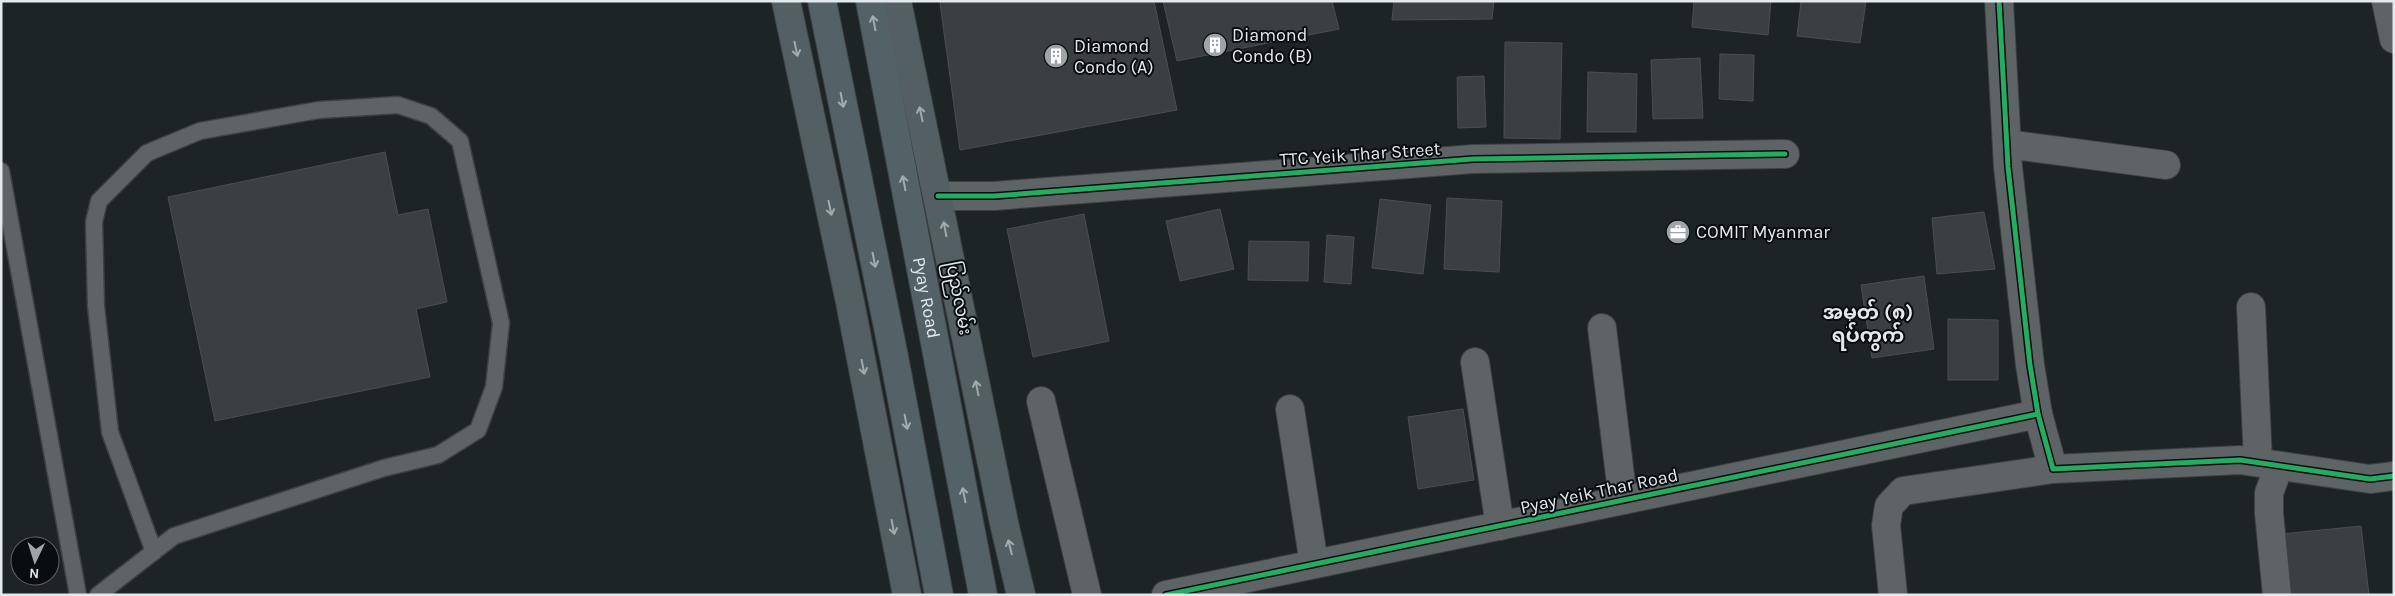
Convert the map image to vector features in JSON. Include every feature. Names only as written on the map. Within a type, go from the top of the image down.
[{"type":"highway","points":[[822,1],[894,357],[939,595]]},
{"type":"highway","name":"Pyay Road","points":[[870,1],[983,595]]},
{"type":"main road","points":[[786,1],[850,302],[907,595]]},
{"type":"main road","name":"ပြည်လမ်း","points":[[899,2],[1004,523],[1021,595]]},
{"type":"street","points":[[1999,1],[2007,144],[2030,365],[2038,414],[2053,469]]},
{"type":"street","points":[[2386,1],[2394,39]]},
{"type":"street","points":[[2007,144],[2166,165]]},
{"type":"street","name":"TTC Yeik Thar Street","points":[[938,196],[994,196],[1473,159],[1785,154]]},
{"type":"street","points":[[2251,307],[2268,464],[2269,513],[2277,595]]},
{"type":"street","points":[[1602,328],[1623,500]]},
{"type":"street","points":[[1475,362],[1500,526]]},
{"type":"street","points":[[1041,401],[1087,595]]},
{"type":"street","points":[[1290,409],[1314,564]]},
{"type":"street","name":"Pyay Yeik Thar Road","points":[[1166,595],[2038,414]]},
{"type":"street","points":[[1893,595],[1886,525],[1889,506],[1903,491],[2053,469],[2240,460],[2370,479],[2394,476]]},
{"type":"lane","points":[[98,595],[154,552],[174,536],[384,468],[438,455],[478,430],[494,387],[501,323],[460,141],[431,116],[398,105],[348,108],[319,110],[200,131],[147,153],[99,201],[94,222],[96,306],[110,432],[154,552]]},
{"type":"lane","points":[[1,171],[78,595]]},
{"type":"building","name":"Diamond Condo (A)","points":[[945,1],[1154,1],[1177,110],[960,150],[940,3]]},
{"type":"building","name":"Diamond Condo (B)","points":[[1163,1],[1332,1],[1339,29],[1177,61]]},
{"type":"building","points":[[1394,1],[1494,1],[1492,19],[1392,20]]},
{"type":"building","points":[[1694,1],[1771,1],[1768,35],[1692,27]]},
{"type":"building","points":[[1801,1],[1866,1],[1860,43],[1797,36]]},
{"type":"building","points":[[1505,42],[1562,43],[1560,139],[1504,138]]},
{"type":"building","points":[[1720,54],[1754,55],[1753,101],[1719,99]]},
{"type":"building","points":[[1700,58],[1703,118],[1653,119],[1651,60]]},
{"type":"building","points":[[1588,72],[1637,74],[1636,132],[1587,132]]},
{"type":"building","points":[[1484,76],[1486,127],[1458,128],[1457,77]]},
{"type":"building","points":[[385,152],[398,215],[428,209],[447,302],[416,309],[430,377],[215,421],[168,197]]},
{"type":"building","points":[[1447,198],[1502,201],[1499,272],[1444,269]]},
{"type":"building","points":[[1380,199],[1431,205],[1423,274],[1372,268]]},
{"type":"building","points":[[1220,209],[1234,269],[1180,281],[1166,221]]},
{"type":"building","points":[[1984,212],[1995,269],[1937,274],[1932,218]]},
{"type":"building","points":[[1084,214],[1109,341],[1033,357],[1007,229]]},
{"type":"building","points":[[1327,235],[1354,237],[1351,284],[1324,282]]},
{"type":"building","points":[[1249,241],[1309,242],[1308,281],[1248,280]]},
{"type":"building","points":[[1924,276],[1934,349],[1872,358],[1861,285]]},
{"type":"building","points":[[1948,319],[1998,320],[1998,380],[1948,380]]},
{"type":"building","points":[[1463,409],[1474,480],[1418,489],[1408,417]]},
{"type":"building","points":[[2361,526],[2369,595],[2288,595],[2282,534]]},
{"type":"cycle path","points":[[1999,1],[2008,167],[2030,365],[2038,414],[2053,469],[2240,460],[2370,479],[2394,476]]},
{"type":"cycle path","points":[[938,196],[994,196],[1473,159],[1785,154]]},
{"type":"cycle path","points":[[1166,595],[2038,414]]},
{"type":"place","name":"Diamond Condo (B)","points":[[1215,45]]},
{"type":"place","name":"Diamond Condo (A)","points":[[1056,56]]},
{"type":"place","name":"COMIT Myanmar","points":[[1678,232]]},
{"type":"district","name":"အမှတ် (၈) ရပ်ကွက်","points":[[1868,324]]}]
